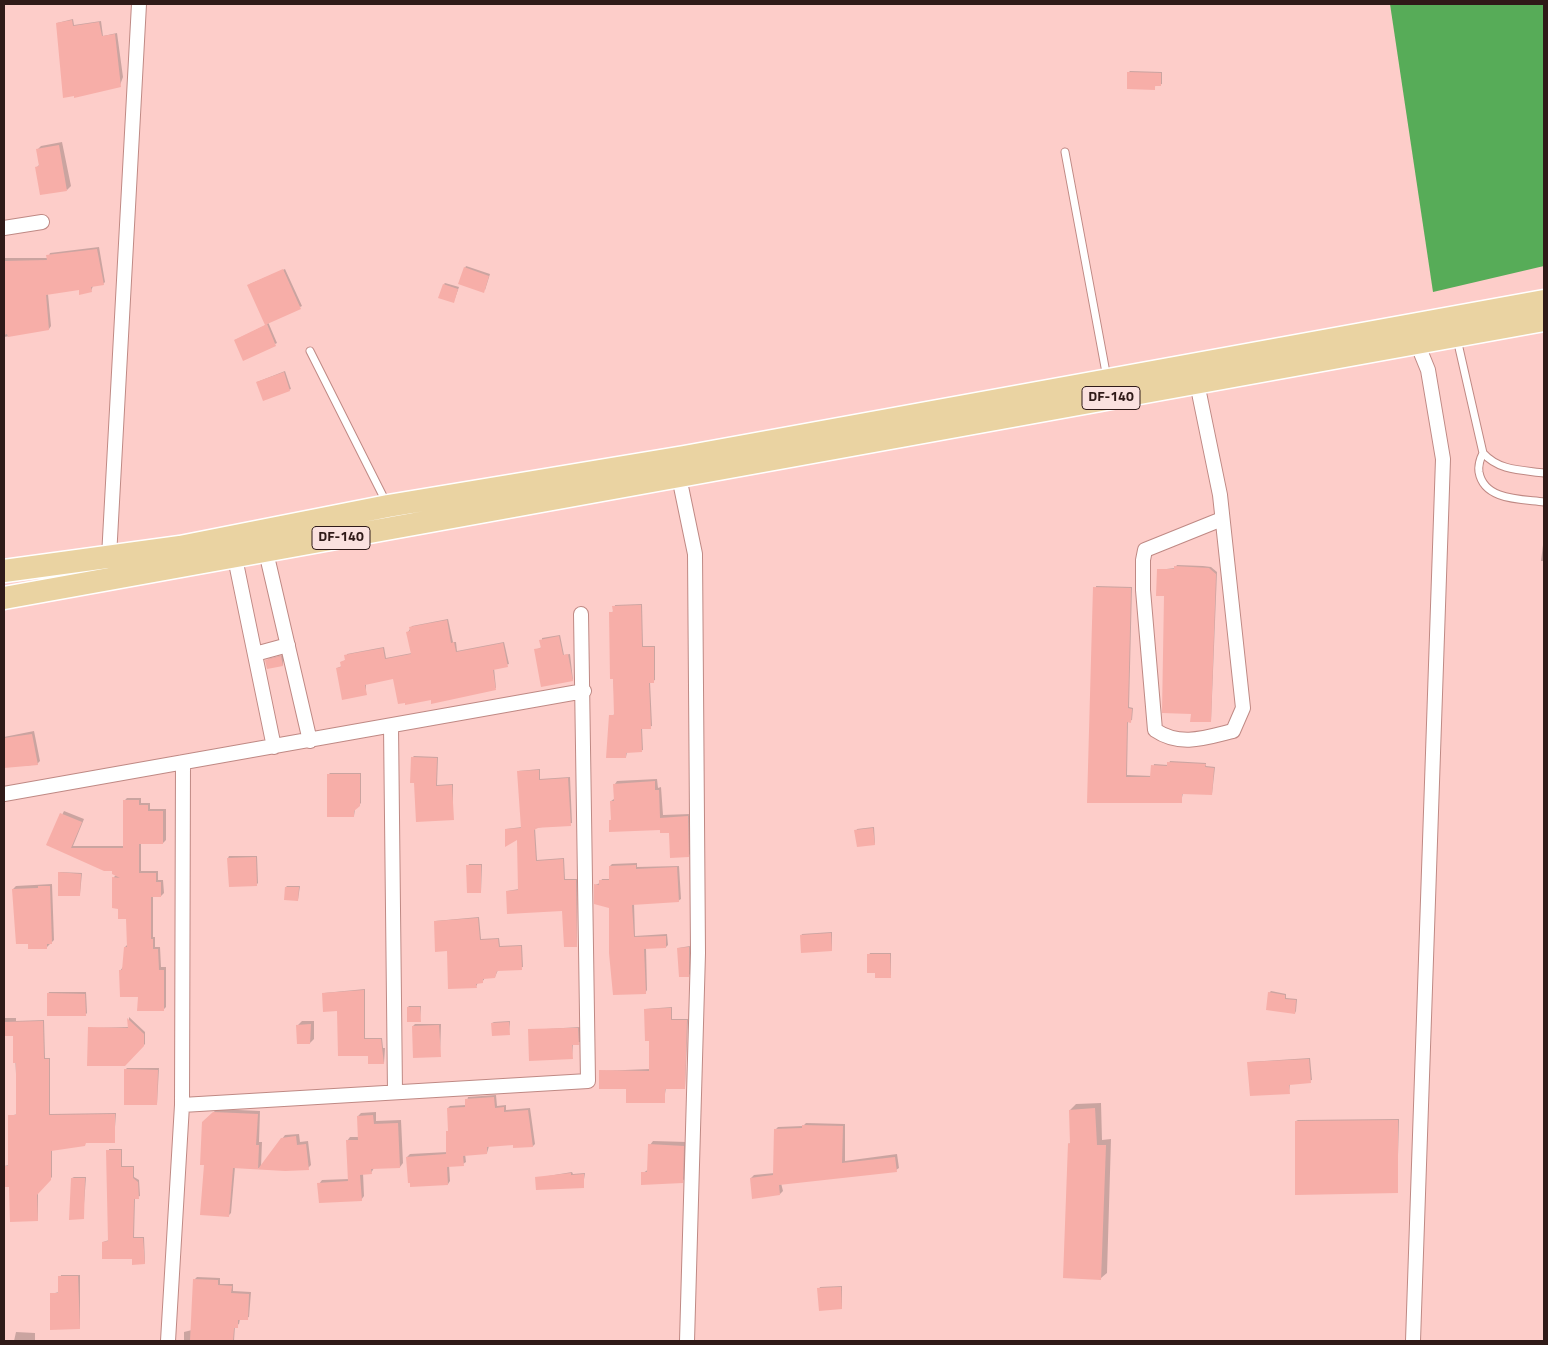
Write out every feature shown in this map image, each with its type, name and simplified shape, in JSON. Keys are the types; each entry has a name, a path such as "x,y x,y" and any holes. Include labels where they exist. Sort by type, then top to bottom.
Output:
{"main road":[{"name":"DF-140","path":"4,572 180,547 388,506 684,457 1544,300"},
{"name":"DF-140","path":"4,598 235,558 1544,320"}],"street":[{"path":"109,557 139,4"},
{"path":"4,228 42,222"},
{"path":"1413,1341 1443,459 1428,370 1417,343"},
{"path":"1197,383 1220,495 1242,708 1233,731 1196,741 1166,738 1154,730 1143,590 1145,550 1222,519"},
{"path":"678,477 694,554 695,574 698,953 687,1341"},
{"path":"266,552 310,741"},
{"path":"235,558 274,747"},
{"path":"182,1105 588,1081 584,691 581,614"},
{"path":"255,654 288,645"},
{"path":"4,794 584,691"},
{"path":"391,726 395,1092"},
{"path":"168,1341 182,1105 183,762"}],"lane":[{"path":"1066,152 1107,379"},
{"path":"1456,336 1483,453 1491,462 1503,468 1544,473"},
{"path":"310,352 388,506"},
{"path":"1483,453 1478,467 1481,480 1490,490 1503,496 1544,502"}],"green space":[{"path":"1390,4 1544,4 1544,266 1433,292"}],"building":[{"path":"72,20 73,26 99,22 102,36 115,34 121,87 74,98 74,96 63,98 56,23"},
{"path":"1127,72 1161,73 1161,86 1155,86 1155,90 1127,89"},
{"path":"59,145 67,191 40,195 35,167 39,166 36,149"},
{"path":"97,249 104,285 91,287 92,292 79,295 79,290 46,295 49,330 8,337 7,334 4,335 4,261 47,260 46,255"},
{"path":"464,267 489,276 484,293 458,284"},
{"path":"283,269 301,309 265,325 247,285"},
{"path":"443,284 458,289 454,303 438,298"},
{"path":"267,324 276,346 243,361 234,340"},
{"path":"284,372 290,391 263,401 256,382"},
{"path":"1174,566 1209,568 1216,574 1211,722 1190,722 1191,714 1162,713 1164,596 1156,596 1157,569 1174,569"},
{"path":"1093,587 1131,588 1128,708 1132,709 1131,723 1127,722 1126,777 1150,777 1151,765 1167,766 1167,762 1206,764 1205,767 1214,768 1212,795 1182,794 1182,803 1087,803"},
{"path":"641,605 642,647 654,647 654,683 649,683 651,729 641,729 642,752 626,753 626,758 606,758 609,715 614,715 613,679 610,679 609,612 613,612 612,606"},
{"path":"447,620 451,643 454,642 456,652 503,643 508,667 493,670 496,690 431,704 431,700 405,705 405,703 398,704 393,679 365,685 367,695 342,700 336,668 341,667 340,662 345,660 344,655 383,648 385,659 411,654 406,632 410,631 409,627"},
{"path":"559,636 563,655 568,654 573,681 541,687 534,649 541,648 539,640"},
{"path":"281,656 283,666 267,669 265,660"},
{"path":"32,734 38,765 4,768 4,738"},
{"path":"411,757 437,758 436,786 452,785 454,820 416,822 414,783 410,783"},
{"path":"539,770 539,780 568,778 571,826 534,828 538,828 534,830 536,861 563,859 564,880 576,880 577,947 564,947 562,911 507,914 506,891 518,890 517,840 505,847 505,829 521,828 517,771"},
{"path":"327,774 360,774 360,806 354,811 354,817 327,817"},
{"path":"655,781 655,790 659,790 660,818 688,816 689,857 670,858 669,833 660,833 660,830 609,832 609,820 611,820 610,801 614,801 613,784"},
{"path":"123,800 139,800 139,805 148,805 148,811 163,811 163,844 139,844 139,873 156,873 156,882 161,882 161,897 151,897 151,939 153,939 153,949 158,949 159,970 164,970 164,1011 137,1011 138,997 120,997 119,970 122,970 124,947 127,947 126,919 118,919 118,909 112,908 112,877 120,878 112,874 112,871 104,871 46,845 60,813 82,822 71,848 123,848"},
{"path":"873,828 875,845 857,847 854,830"},
{"path":"256,857 257,886 229,887 227,858"},
{"path":"466,865 481,865 481,893 467,893"},
{"path":"636,865 636,869 677,867 679,902 632,905 634,937 666,936 666,948 644,949 646,994 613,995 609,953 609,908 594,904 594,884 599,885 599,880 609,880 609,866"},
{"path":"58,872 81,874 80,896 58,896"},
{"path":"38,886 50,886 52,944 47,944 47,949 28,949 28,944 16,944 12,889 38,888"},
{"path":"285,887 299,887 298,901 284,900"},
{"path":"478,918 480,940 498,939 499,947 521,946 522,970 497,971 495,978 483,979 483,983 476,984 477,988 448,989 447,951 435,952 434,921"},
{"path":"831,933 832,951 801,953 800,935"},
{"path":"689,947 689,977 679,977 677,948"},
{"path":"867,954 890,954 891,978 875,978 875,973 867,973"},
{"path":"364,990 364,1039 381,1039 384,1064 368,1064 368,1056 338,1056 337,1011 323,1012 322,993"},
{"path":"1268,992 1285,995 1285,999 1296,1000 1295,1014 1266,1010"},
{"path":"47,993 85,994 86,1016 47,1016"},
{"path":"407,1007 420,1007 421,1022 407,1022"},
{"path":"671,1008 671,1020 687,1020 685,1089 665,1089 665,1103 626,1103 626,1089 599,1089 599,1070 649,1071 649,1041 645,1041 644,1009"},
{"path":"127,1018 144,1034 144,1046 125,1066 87,1066 88,1027 128,1028"},
{"path":"43,1021 44,1059 49,1059 49,1115 115,1114 115,1143 86,1143 85,1146 51,1151 51,1180 37,1195 38,1221 10,1222 9,1187 4,1187 4,1166 8,1166 8,1115 16,1115 16,1063 13,1063 13,1036 4,1036 4,1022"},
{"path":"509,1022 510,1035 492,1036 491,1023"},
{"path":"311,1024 310,1044 297,1044 296,1025"},
{"path":"439,1025 441,1057 413,1058 412,1026"},
{"path":"578,1028 579,1045 572,1045 573,1059 529,1061 528,1029"},
{"path":"1309,1059 1311,1083 1289,1085 1290,1094 1250,1096 1247,1062"},
{"path":"124,1069 158,1070 157,1105 124,1105"},
{"path":"494,1097 495,1108 504,1107 504,1112 528,1110 533,1147 513,1148 513,1145 487,1147 487,1154 463,1156 464,1166 447,1167 448,1185 410,1187 406,1157 446,1154 447,1108 465,1107 465,1099"},
{"path":"1095,1108 1097,1145 1106,1145 1101,1280 1063,1278 1068,1143 1070,1144 1069,1110"},
{"path":"213,1112 258,1114 256,1145 259,1145 258,1169 281,1138 296,1136 297,1145 306,1144 309,1170 285,1171 233,1168 229,1217 200,1215 204,1165 200,1165 202,1122"},
{"path":"373,1115 374,1124 398,1123 400,1168 371,1169 372,1174 360,1175 362,1201 319,1203 317,1183 348,1181 346,1140 358,1140 357,1116"},
{"path":"1398,1120 1398,1193 1295,1195 1295,1121"},
{"path":"802,1125 843,1126 842,1163 895,1157 897,1172 779,1185 780,1195 752,1199 750,1178 773,1175 774,1129 802,1128"},
{"path":"648,1144 684,1146 683,1183 641,1185 641,1172 647,1172"},
{"path":"106,1150 121,1150 121,1167 133,1167 133,1178 138,1182 139,1199 134,1199 133,1238 143,1238 145,1264 132,1265 132,1259 102,1259 102,1242 108,1241"},
{"path":"571,1173 571,1175 584,1174 584,1188 536,1190 535,1177"},
{"path":"71,1178 85,1178 84,1219 69,1220"},
{"path":"58,1276 78,1276 80,1329 50,1330 50,1293 58,1293"},
{"path":"193,1279 218,1280 218,1285 232,1286 231,1293 249,1294 248,1320 238,1320 238,1328 234,1328 233,1341 190,1341"},
{"path":"841,1287 842,1309 819,1311 817,1288"}]}
